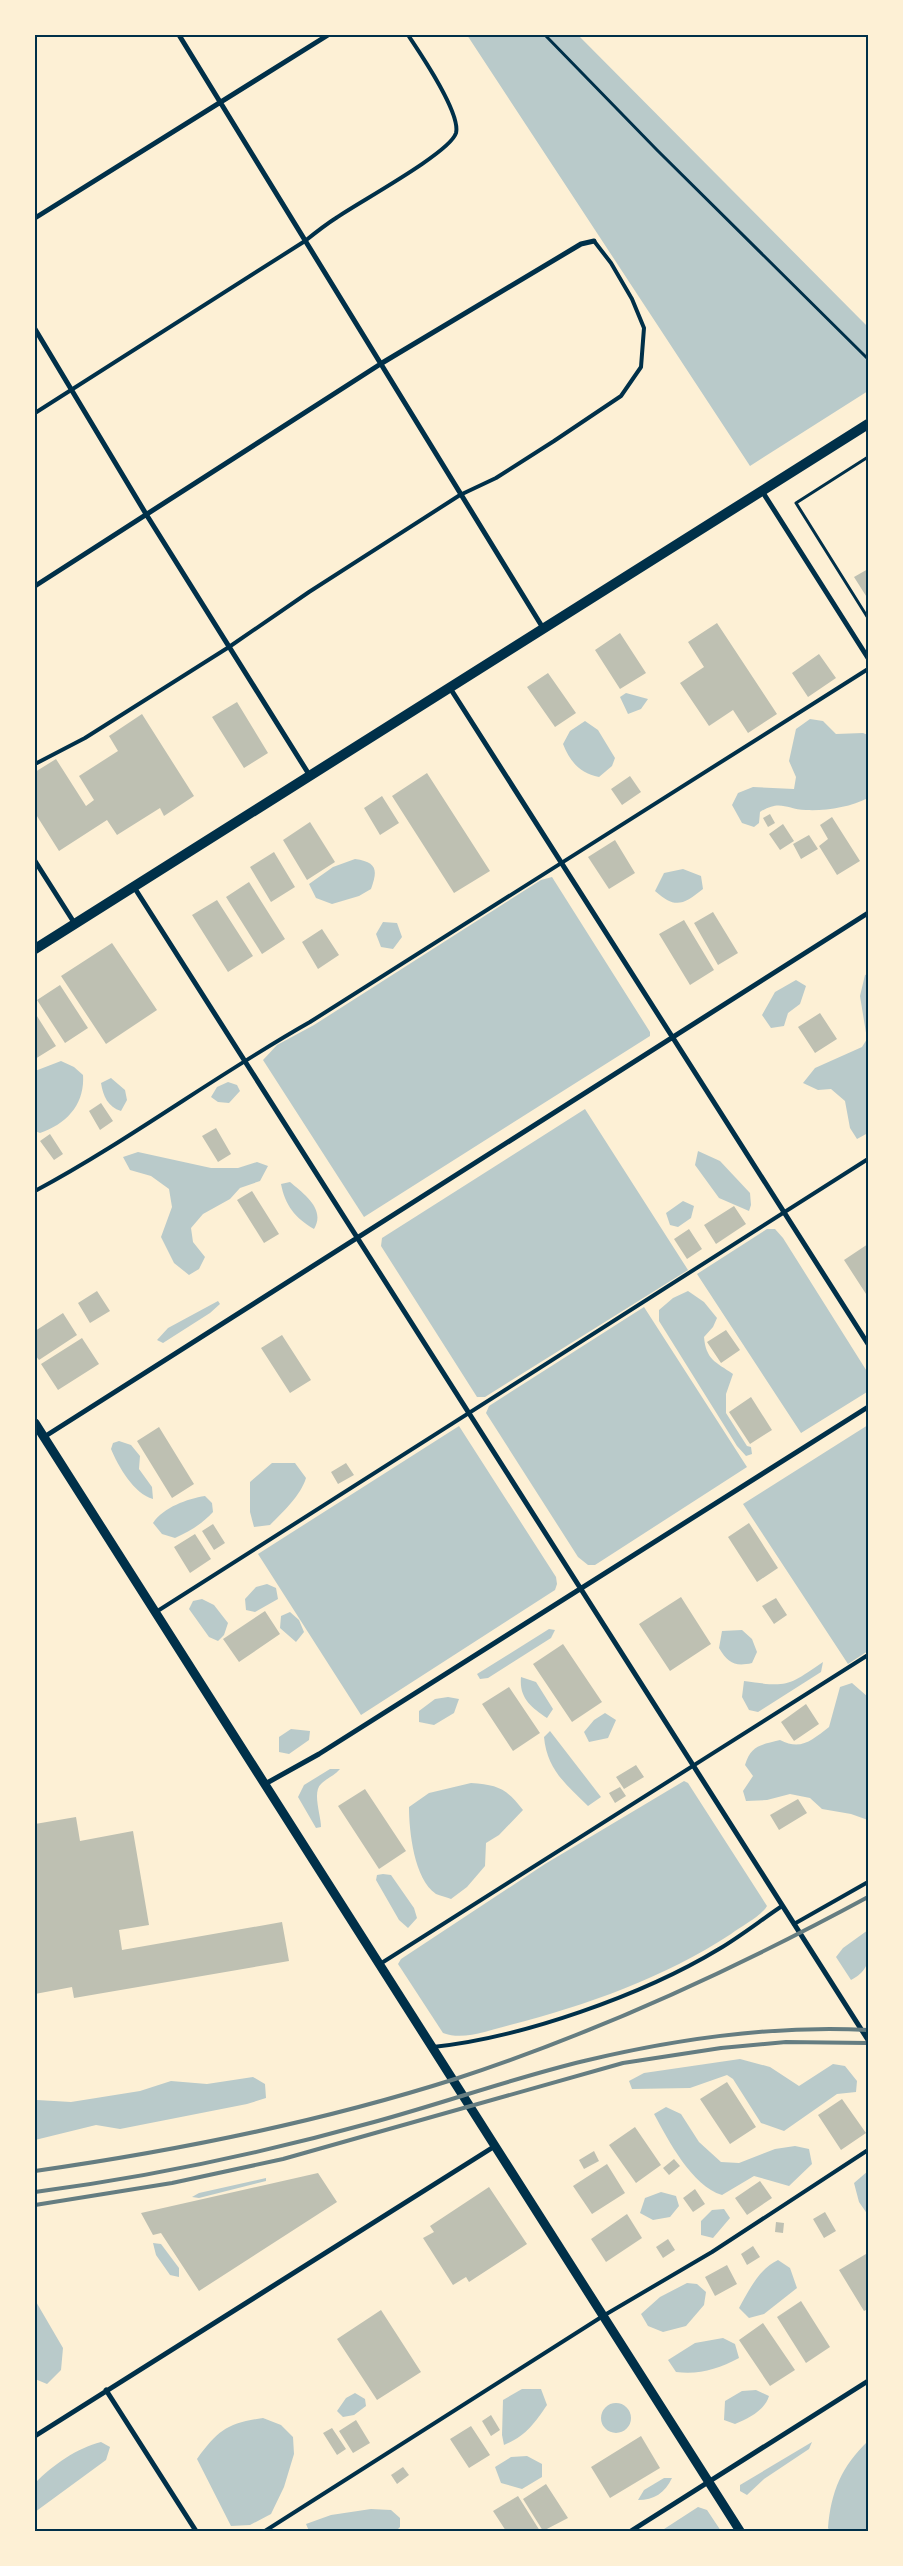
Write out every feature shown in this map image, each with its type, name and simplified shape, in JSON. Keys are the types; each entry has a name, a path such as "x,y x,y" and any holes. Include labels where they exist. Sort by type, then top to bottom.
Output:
{"main road":[{"path":"35,949 868,424"}],"street":[{"path":"179,35 218,102 382,364 460,496 544,629"},
{"path":"35,218 328,35"},
{"path":"35,586 382,364 582,244 594,241"},
{"path":"35,329 146,514 310,776"},
{"path":"762,491 868,658"},
{"path":"450,688 868,1344"},
{"path":"35,861 75,924"},
{"path":"134,887 246,1059 868,2040"},
{"path":"44,1437 868,913"},
{"path":"265,1784 320,1754 868,1407"},
{"path":"35,1423 740,2531"},
{"path":"35,2436 495,2146"},
{"path":"631,2531 868,2381"},
{"path":"106,2390 196,2531"}],"lane":[{"path":"35,413 305,241 335,218 402,177 450,143 456,132 454,117 440,85 408,35"},
{"path":"35,764 85,738 229,647 270,618 460,496 496,478 620,396 641,367 644,328 632,299 611,263 594,241"},
{"path":"35,1191 93,1159 246,1059 310,1022 560,862 868,669"},
{"path":"156,1612 381,1471 469,1412 786,1213 868,1159"},
{"path":"380,1964 868,1655"},
{"path":"794,1924 868,1882"},
{"path":"432,2047 466,2042 538,2024 613,2000 658,1980 718,1949 782,1906"},
{"path":"265,2531 603,2316 712,2252 868,2150"}],"path":[{"path":"545,35 657,150 868,359"},
{"path":"868,457 796,503 868,618"}],"shaded area":[{"path":"467,35 578,35 868,327 868,391 750,466"},
{"path":"626,693 648,699 641,709 628,714 620,697"},
{"path":"810,719 823,721 836,734 863,733 868,735 868,798 846,806 822,810 806,810 778,805 760,812 759,823 754,827 742,823 732,805 738,793 753,787 794,789 796,777 789,761 796,729"},
{"path":"585,721 598,730 615,758 612,766 599,777 586,773 576,766 563,744 570,731"},
{"path":"355,859 368,862 374,868 375,877 371,889 359,896 332,904 316,898 309,884 333,867"},
{"path":"683,869 701,876 703,889 690,899 679,903 668,901 655,891 664,873"},
{"path":"552,877 650,1032 650,1036 364,1217 263,1060 277,1045 314,1025 541,880"},
{"path":"383,922 397,923 402,937 393,949 381,947 376,934"},
{"path":"868,974 868,1133 857,1139 850,1128 845,1101 831,1089 818,1090 803,1083 815,1068 862,1047 867,1039 860,996 865,975"},
{"path":"796,980 806,986 800,1004 788,1013 784,1026 771,1028 762,1015 775,992"},
{"path":"61,1061 74,1067 83,1075 81,1095 72,1112 66,1118 50,1129 40,1133 35,1131 35,1071"},
{"path":"111,1078 125,1090 127,1100 121,1111 109,1104 103,1092 101,1083"},
{"path":"228,1082 237,1085 240,1091 229,1103 218,1102 211,1097 217,1087"},
{"path":"585,1109 688,1270 485,1397 477,1397 381,1246 382,1238"},
{"path":"698,1151 720,1161 750,1193 751,1205 749,1211 719,1198 695,1165"},
{"path":"138,1152 211,1168 238,1168 257,1162 268,1166 260,1181 240,1188 230,1199 203,1214 191,1228 193,1242 205,1257 199,1269 189,1275 174,1263 161,1237 172,1207 169,1189 151,1176 130,1170 123,1157"},
{"path":"290,1182 312,1203 317,1215 314,1229 301,1220 288,1205 281,1184"},
{"path":"683,1201 694,1206 691,1218 678,1227 670,1225 666,1213"},
{"path":"767,1229 775,1229 783,1238 868,1373 867,1392 801,1433 697,1274"},
{"path":"688,1291 704,1302 717,1318 713,1327 704,1337 705,1345 713,1360 733,1374 726,1394 726,1413 747,1446 751,1447 752,1454 746,1456 737,1446 659,1321 659,1310 673,1298"},
{"path":"218,1301 220,1304 210,1313 163,1343 157,1340 168,1328"},
{"path":"644,1307 747,1467 595,1565 588,1565 578,1557 486,1413 489,1406"},
{"path":"868,1425 868,1651 848,1664 743,1504"},
{"path":"459,1426 556,1577 557,1584 555,1590 361,1715 258,1554"},
{"path":"119,1441 131,1445 140,1456 139,1469 152,1487 153,1499 146,1496 133,1485 118,1463 111,1449 113,1443"},
{"path":"272,1463 295,1463 306,1478 296,1497 270,1525 254,1527 250,1512 250,1482"},
{"path":"205,1496 212,1503 213,1512 186,1533 175,1538 162,1534 153,1523 163,1512 170,1508 191,1499"},
{"path":"267,1584 276,1588 278,1599 255,1612 246,1610 245,1599 256,1587"},
{"path":"202,1599 214,1605 228,1623 224,1635 218,1641 209,1637 189,1609 193,1601"},
{"path":"290,1612 299,1620 304,1632 296,1642 280,1628 281,1616"},
{"path":"549,1629 555,1630 551,1638 488,1678 480,1679 477,1674"},
{"path":"742,1630 752,1639 757,1652 752,1663 736,1664 732,1663 719,1648 722,1631"},
{"path":"823,1662 821,1672 758,1712 749,1710 742,1697 744,1681 769,1684 786,1683 794,1681"},
{"path":"521,1677 536,1682 553,1709 547,1718 527,1701 522,1691"},
{"path":"852,1683 868,1697 868,1820 851,1814 822,1809 810,1798 790,1794 767,1800 746,1801 743,1791 753,1776 745,1765 750,1753 767,1743 780,1740 787,1743 800,1744 812,1740 829,1727 840,1687"},
{"path":"448,1697 459,1699 454,1713 434,1725 419,1722 419,1711 435,1699"},
{"path":"605,1713 616,1720 608,1738 589,1742 584,1732 594,1720"},
{"path":"291,1729 310,1731 309,1740 289,1754 279,1752 279,1737"},
{"path":"550,1731 601,1797 588,1806 553,1768 544,1737"},
{"path":"330,1769 340,1769 318,1788 317,1798 321,1827 316,1828 298,1797 304,1785"},
{"path":"684,1781 688,1783 767,1906 765,1909 749,1922 705,1950 624,1989 568,2009 485,2032 459,2036 443,2033 398,1964 401,1959 545,1864"},
{"path":"471,1783 501,1789 512,1797 523,1810 499,1835 486,1843 485,1866 467,1887 451,1899 436,1894 422,1877 414,1854 409,1807 429,1793"},
{"path":"377,1875 391,1875 414,1908 417,1918 408,1928 399,1920 376,1880"},
{"path":"868,1930 869,1953 866,1965 851,1980 836,1957 843,1948"},
{"path":"740,2059 770,2067 799,2086 833,2064 845,2066 857,2081 856,2092 837,2094 784,2131 761,2123 733,2079 727,2075 690,2088 632,2089 629,2081 644,2073"},
{"path":"253,2077 265,2084 266,2098 247,2104 120,2129 96,2125 35,2140 35,2101 37,2100 71,2102 140,2091 171,2081 207,2084"},
{"path":"666,2107 681,2114 699,2142 721,2162 739,2163 775,2149 795,2146 809,2149 812,2164 789,2186 754,2176 722,2195 711,2190 701,2182 674,2149 654,2114"},
{"path":"868,2171 868,2215 859,2202 854,2183"},
{"path":"266,2178 266,2181 199,2198 192,2197 199,2193"},
{"path":"661,2192 676,2196 679,2206 670,2217 653,2220 640,2213 645,2198"},
{"path":"724,2209 730,2218 713,2238 701,2235 701,2221 712,2210"},
{"path":"153,2243 161,2244 179,2268 179,2277 170,2275 156,2255"},
{"path":"778,2260 790,2268 797,2288 764,2314 749,2318 739,2308 760,2274"},
{"path":"687,2283 697,2284 706,2292 704,2305 686,2326 663,2332 648,2326 641,2314 660,2297"},
{"path":"35,2300 63,2348 61,2370 47,2384 35,2379"},
{"path":"723,2338 735,2344 739,2358 716,2368 693,2373 676,2372 668,2360 695,2343"},
{"path":"522,2389 541,2389 547,2405 529,2429 518,2438 504,2445 502,2435 503,2400"},
{"path":"756,2390 769,2396 760,2409 735,2424 724,2420 725,2401 742,2391"},
{"path":"355,2393 365,2399 366,2406 354,2415 343,2417 337,2411 346,2398"},
{"path":"616,2403 627,2407 631,2418 627,2429 616,2433 605,2429 601,2418 605,2407"},
{"path":"263,2418 281,2425 293,2437 294,2454 284,2487 271,2514 250,2525 231,2526 197,2459 211,2441 225,2430 241,2422"},
{"path":"868,2441 868,2531 830,2531 828,2528 832,2502 839,2480 851,2460"},
{"path":"101,2442 110,2447 106,2460 35,2512 35,2483 66,2458 83,2448"},
{"path":"812,2442 809,2449 764,2479 747,2495 740,2491 740,2485"},
{"path":"527,2456 542,2464 542,2477 522,2489 501,2483 495,2467 511,2457"},
{"path":"664,2478 672,2478 662,2492 649,2499 638,2500 644,2490"},
{"path":"698,2507 707,2510 721,2531 661,2531"},
{"path":"371,2509 391,2510 400,2518 400,2527 396,2531 309,2531 306,2524 331,2515"}],"building":[{"path":"868,569 868,599 854,577"},
{"path":"717,623 777,714 748,733 733,710 709,726 680,683 704,667 688,642"},
{"path":"620,633 646,673 620,689 595,650"},
{"path":"819,654 836,678 808,697 792,673"},
{"path":"548,673 576,713 555,727 527,687"},
{"path":"237,702 268,753 244,768 212,717"},
{"path":"142,714 194,796 164,816 160,808 117,835 107,820 59,851 35,813 35,772 56,759 86,806 94,800 79,776 118,751 109,736"},
{"path":"427,773 490,871 454,893 392,796"},
{"path":"630,776 641,792 622,805 611,789"},
{"path":"382,796 399,823 380,835 364,808"},
{"path":"770,814 775,823 768,827 763,818"},
{"path":"832,817 860,861 837,875 819,846 828,839 820,825"},
{"path":"310,822 335,862 307,880 283,840"},
{"path":"783,824 794,841 780,850 769,834"},
{"path":"809,835 818,849 801,859 793,844"},
{"path":"615,840 635,873 609,889 588,857"},
{"path":"274,852 295,887 271,902 250,867"},
{"path":"249,882 285,939 262,954 226,897"},
{"path":"217,900 253,956 228,972 192,915"},
{"path":"713,912 738,953 718,965 694,923"},
{"path":"684,920 714,970 690,985 659,934"},
{"path":"322,929 339,955 318,969 302,942"},
{"path":"112,943 157,1010 106,1044 61,976"},
{"path":"60,985 88,1028 65,1043 37,1000"},
{"path":"35,1013 56,1046 35,1059"},
{"path":"820,1013 837,1039 815,1053 798,1027"},
{"path":"101,1103 113,1121 100,1130 89,1111"},
{"path":"216,1128 231,1154 218,1162 202,1136"},
{"path":"50,1134 63,1154 54,1160 40,1141"},
{"path":"252,1191 279,1234 264,1243 237,1200"},
{"path":"734,1206 746,1224 716,1244 704,1225"},
{"path":"689,1229 702,1249 687,1259 674,1239"},
{"path":"868,1244 868,1297 844,1260"},
{"path":"97,1291 110,1311 90,1323 78,1303"},
{"path":"63,1313 77,1335 39,1360 35,1355 35,1331"},
{"path":"726,1330 740,1350 721,1363 707,1342"},
{"path":"282,1335 311,1380 290,1393 261,1348"},
{"path":"82,1338 99,1364 58,1390 41,1364"},
{"path":"751,1397 772,1430 750,1444 729,1412"},
{"path":"159,1427 194,1484 172,1498 137,1441"},
{"path":"346,1463 354,1475 338,1484 331,1472"},
{"path":"749,1523 778,1568 757,1582 728,1537"},
{"path":"213,1524 225,1543 214,1550 202,1531"},
{"path":"195,1534 211,1559 190,1573 174,1547"},
{"path":"681,1597 711,1644 670,1671 639,1624"},
{"path":"776,1598 787,1615 774,1624 762,1606"},
{"path":"265,1611 280,1634 239,1662 223,1639"},
{"path":"563,1644 602,1702 572,1722 533,1664"},
{"path":"509,1687 540,1733 513,1751 482,1704"},
{"path":"806,1704 819,1724 794,1741 781,1722"},
{"path":"636,1765 644,1777 624,1789 616,1777"},
{"path":"620,1787 626,1796 615,1803 609,1793"},
{"path":"365,1789 406,1851 379,1869 338,1806"},
{"path":"798,1799 807,1813 779,1830 770,1815"},
{"path":"76,1817 80,1841 133,1831 149,1925 119,1930 122,1950 282,1922 289,1961 74,1998 72,1987 35,1994 35,1824"},
{"path":"727,2082 756,2127 730,2144 700,2099"},
{"path":"842,2099 866,2133 841,2150 818,2115"},
{"path":"635,2127 661,2165 636,2183 609,2145"},
{"path":"594,2151 599,2161 584,2169 579,2160"},
{"path":"674,2159 680,2166 669,2175 663,2168"},
{"path":"607,2164 625,2193 592,2214 573,2186"},
{"path":"318,2173 337,2202 199,2291 161,2233 153,2235 141,2213"},
{"path":"760,2181 772,2198 747,2215 735,2198"},
{"path":"489,2187 527,2244 469,2282 466,2277 453,2285 423,2238 434,2232 430,2226"},
{"path":"695,2189 705,2204 693,2212 683,2198"},
{"path":"825,2212 836,2231 824,2238 813,2219"},
{"path":"627,2214 642,2238 606,2262 591,2239"},
{"path":"776,2222 784,2223 783,2233 775,2232"},
{"path":"668,2239 675,2250 663,2258 656,2247"},
{"path":"753,2246 760,2257 747,2265 741,2254"},
{"path":"866,2254 868,2258 868,2309 864,2311 839,2270"},
{"path":"727,2265 737,2284 715,2296 705,2277"},
{"path":"801,2301 830,2347 806,2363 777,2317"},
{"path":"381,2310 421,2372 377,2400 337,2339"},
{"path":"763,2323 795,2370 770,2386 739,2340"},
{"path":"491,2415 500,2430 491,2436 482,2421"},
{"path":"356,2420 370,2443 353,2453 339,2431"},
{"path":"471,2426 490,2455 469,2468 450,2439"},
{"path":"332,2428 346,2449 337,2455 323,2433"},
{"path":"641,2436 660,2468 610,2498 591,2467"},
{"path":"403,2467 409,2475 397,2484 391,2475"},
{"path":"546,2484 568,2518 543,2531 523,2499"},
{"path":"518,2496 540,2531 506,2531 493,2511"}],"railway":[{"path":"35,2171 247,2134 352,2109 455,2079 509,2061 614,2020 717,1974 868,1897"},
{"path":"35,2192 121,2179 248,2154 400,2115 557,2068 654,2046 725,2035 761,2032 832,2029 868,2030"},
{"path":"35,2205 172,2183 283,2159 623,2063 721,2048 786,2042 868,2043"}]}
